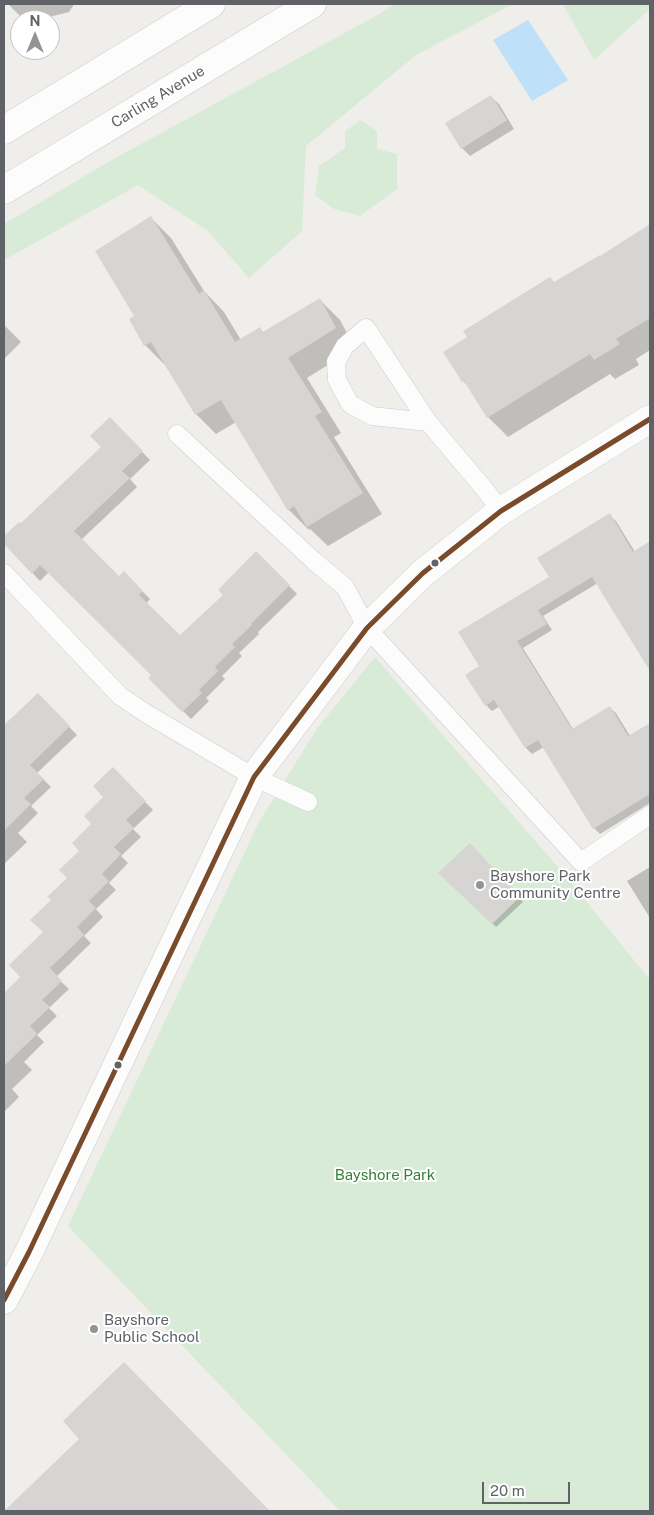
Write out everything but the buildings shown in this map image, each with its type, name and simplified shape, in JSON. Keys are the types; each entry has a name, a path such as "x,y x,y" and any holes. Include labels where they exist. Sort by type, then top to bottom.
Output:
{"street":[{"path":"4,130 211,4"},
{"name":"Carling Avenue","path":"4,190 312,4"},
{"path":"4,1300 29,1252 254,777 367,628 423,573 501,511 650,419"}],"lane":[{"path":"428,422 372,416 350,404 337,380 336,362 345,346 366,328 428,422 501,511"},
{"path":"177,434 314,561 345,587 367,628 581,862 650,815"},
{"path":"4,573 120,696 254,777 308,802"}],"green space":[{"path":"395,4 513,4 416,55 306,146 302,231 249,278 208,231 138,185 4,260 4,224 108,162"},
{"path":"563,4 650,4 650,9 594,60"},
{"path":"361,120 377,131 377,149 397,154 397,189 360,216 334,209 315,195 319,166 345,148 345,131"},
{"name":"Bayshore Park","path":"375,657 565,875 650,980 650,1511 340,1511 68,1226 259,822 318,727"}],"water":[{"path":"528,20 568,80 532,101 493,40"}],"transit line":[{"path":"4,1300 29,1252 254,777 367,628 423,573 501,511 650,419"}],"place":[{"name":"Bayshore Park Community Centre","path":"480,885"},
{"name":"Bayshore Public School","path":"94,1329"}]}
